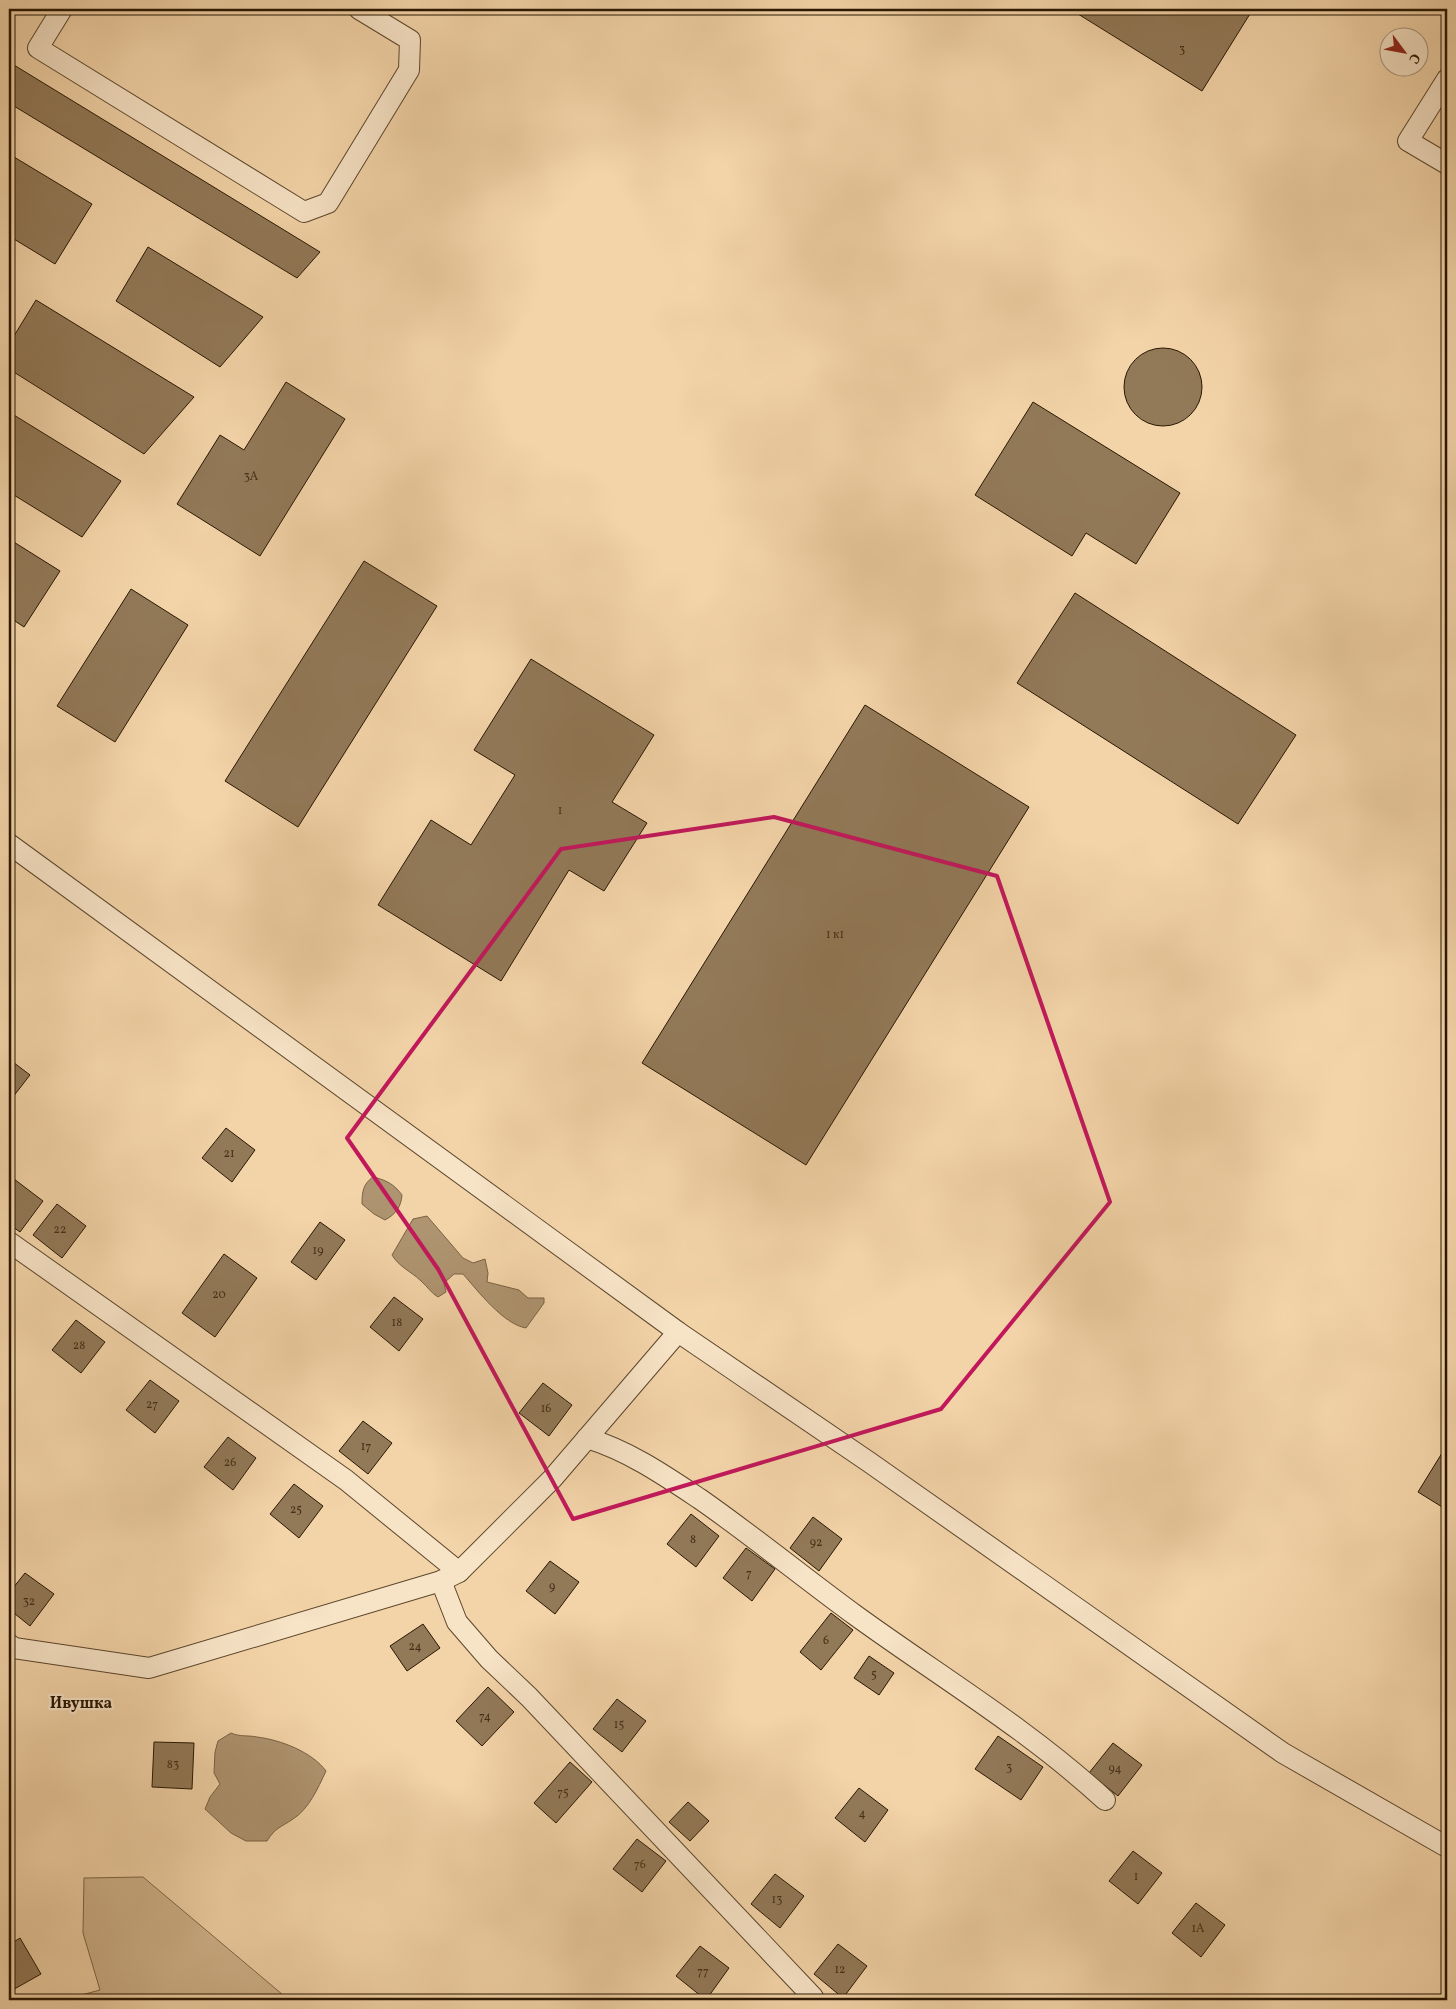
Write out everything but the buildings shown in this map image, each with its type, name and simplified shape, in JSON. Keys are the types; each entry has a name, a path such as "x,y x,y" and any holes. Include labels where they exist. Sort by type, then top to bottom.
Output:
{"lane":[{"path":"62,9 38,48 304,212 328,203 409,70 410,40 359,9"},
{"path":"1447,79 1408,141 1447,164"},
{"path":"9,844 678,1332 869,1462 1283,1754 1447,1847"},
{"path":"9,1242 346,1480 459,1572"},
{"path":"10,1648 149,1668 440,1581 459,1572 552,1479 678,1332"},
{"path":"587,1438 611,1445 656,1470 721,1514 856,1616 992,1710 1079,1776 1105,1800"},
{"path":"440,1581 457,1622 489,1659 529,1697 813,1997"}],"highlighted area":[{"path":"774,817 997,876 1110,1202 941,1409 573,1519 438,1269 347,1138 561,849"}],"shaded area":[{"path":"373,1177 389,1183 402,1195 397,1210 385,1220 362,1204 364,1189 367,1182"},
{"path":"427,1216 463,1258 473,1263 485,1259 488,1273 487,1282 519,1290 528,1298 544,1298 544,1303 526,1328 517,1325 500,1314 483,1298 463,1274 454,1274 444,1283 446,1292 438,1297 395,1259 392,1255 413,1219"},
{"path":"231,1733 286,1744 313,1758 326,1771 304,1810 276,1830 267,1841 246,1841 231,1833 205,1809 210,1797 220,1784 214,1773 215,1752 218,1741"},
{"path":"143,1877 289,2000 63,2000 100,1990 83,1933 84,1878"}],"district":[{"name":"Ивушка","path":"81,1704"}]}
